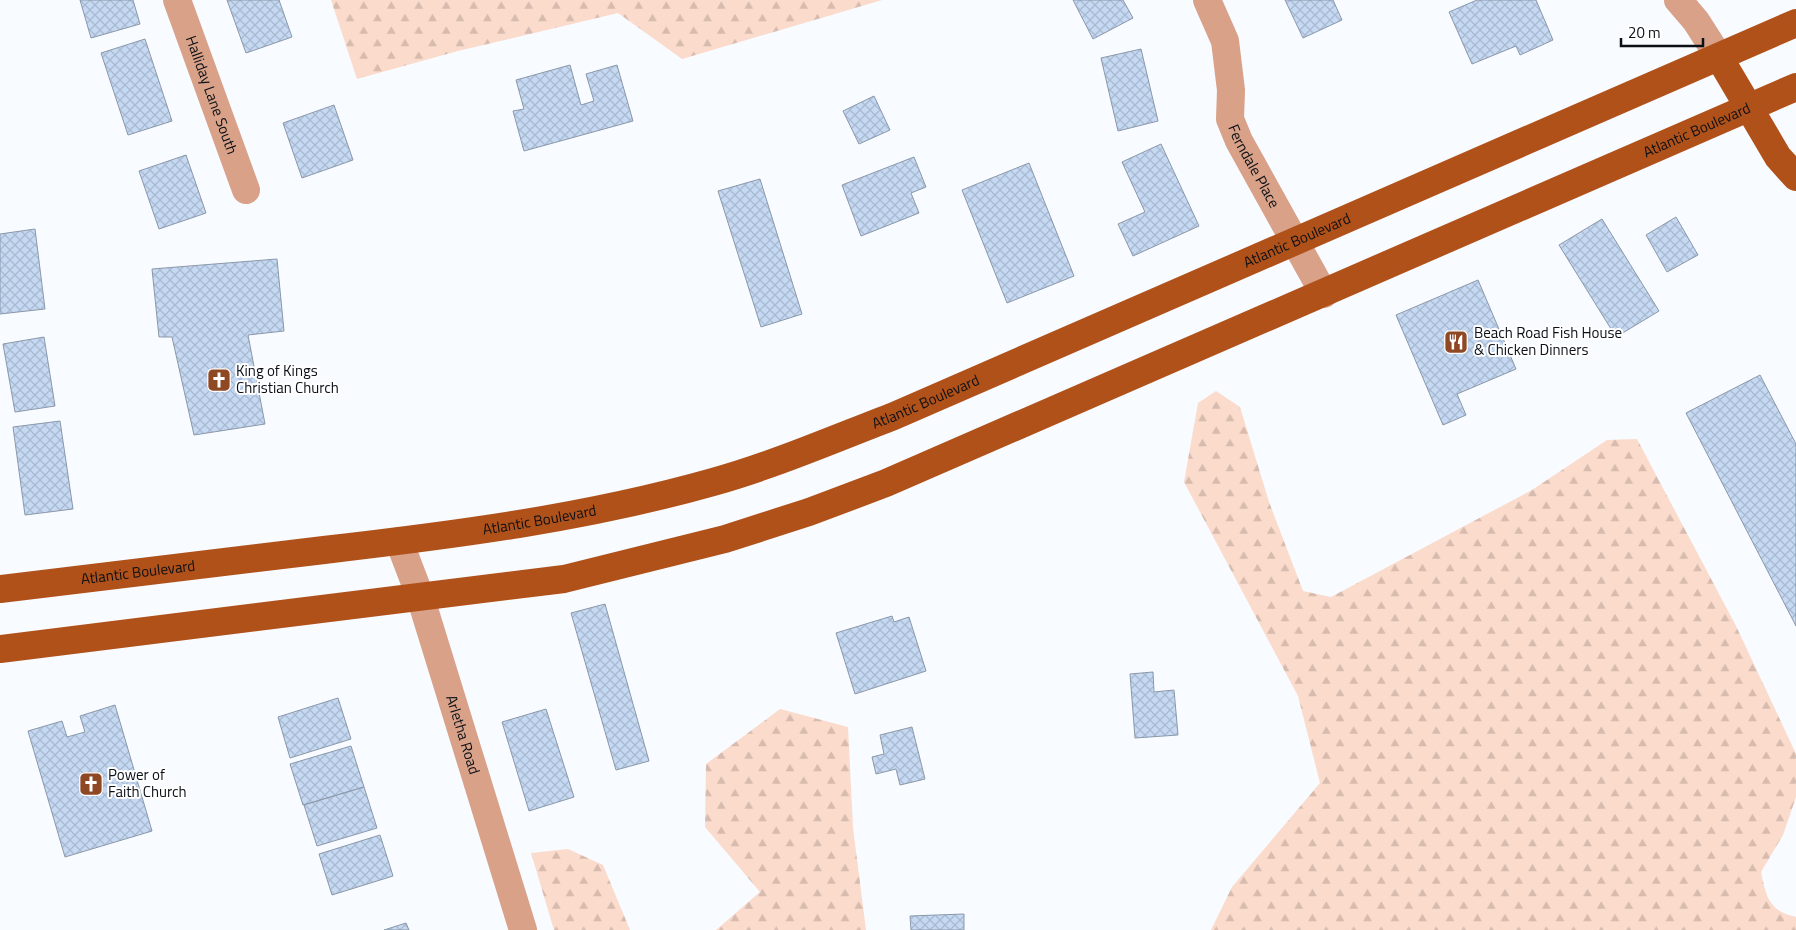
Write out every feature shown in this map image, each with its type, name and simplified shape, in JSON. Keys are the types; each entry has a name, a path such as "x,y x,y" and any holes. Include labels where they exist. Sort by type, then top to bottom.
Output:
{"main road":[{"name":"Atlantic Boulevard","path":"0,589 399,541 610,507 713,482 788,457 894,416 1796,23"},
{"path":"1719,57 1778,157 1796,177"},
{"name":"Atlantic Boulevard","path":"0,649 564,579 716,542 809,512 886,483 1796,87"}],"street":[{"name":"Halliday Lane South","path":"177,0 246,190"},
{"name":"Ferndale Place","path":"1207,0 1225,41 1231,90 1230,119 1239,141 1324,294"},
{"path":"1678,0 1696,21 1719,57"},
{"name":"Arletha Road","path":"399,541 420,596 523,930"}],"green space":[{"path":"331,0 882,0 682,59 618,13 458,51 357,79"},
{"path":"1216,391 1240,407 1269,502 1303,591 1331,597 1532,490 1607,440 1637,439 1736,626 1796,754 1796,797 1783,835 1761,872 1770,902 1780,911 1796,917 1796,930 1211,930 1232,887 1320,783 1298,696 1184,482 1198,403"},
{"path":"780,709 848,727 853,828 866,930 716,930 760,892 705,827 706,764"},
{"path":"568,849 603,865 630,930 554,930 531,853"}],"building":[{"path":"80,0 133,0 140,24 91,38"},
{"path":"227,0 279,0 292,37 246,53"},
{"path":"1073,0 1123,0 1133,18 1093,39"},
{"path":"1285,0 1333,0 1342,20 1303,38"},
{"path":"1477,0 1536,0 1553,40 1520,55 1516,46 1472,64 1449,12"},
{"path":"145,39 172,121 128,135 101,53"},
{"path":"1141,49 1158,121 1118,131 1101,58"},
{"path":"570,65 581,105 594,101 586,74 617,65 633,121 524,151 513,111 524,109 516,80"},
{"path":"874,96 890,130 859,144 843,111"},
{"path":"334,105 353,160 302,178 283,123"},
{"path":"1161,144 1199,226 1133,256 1118,224 1145,212 1122,162"},
{"path":"186,155 206,213 159,229 139,171"},
{"path":"914,157 926,187 911,193 919,213 861,236 842,185"},
{"path":"1029,163 1074,276 1007,303 962,190"},
{"path":"760,179 802,314 761,327 718,191"},
{"path":"1676,217 1698,255 1667,272 1646,235"},
{"path":"1602,219 1659,311 1616,337 1559,245"},
{"path":"35,229 45,309 0,314 0,234"},
{"name":"King of Kings Christian Church","path":"277,259 284,331 248,335 265,424 194,435 172,337 159,337 152,269"},
{"name":"Beach Road Fish House & Chicken Dinners","path":"1478,280 1516,369 1457,394 1466,415 1443,425 1396,315"},
{"path":"44,337 55,406 15,412 3,344"},
{"path":"1760,375 1796,444 1796,626 1686,413"},
{"path":"60,421 73,509 25,515 13,427"},
{"path":"605,604 649,761 616,770 571,613"},
{"path":"892,616 894,622 909,617 926,671 855,694 836,633"},
{"path":"1153,672 1154,692 1174,690 1178,735 1135,738 1130,674"},
{"path":"338,698 351,739 290,758 278,717"},
{"name":"Power of Faith Church","path":"115,705 152,831 65,857 28,731 62,721 67,737 85,732 80,716"},
{"path":"546,709 574,797 529,811 502,722"},
{"path":"912,727 925,779 900,785 896,769 876,774 872,757 884,754 880,735"},
{"path":"351,746 364,787 303,805 290,764"},
{"path":"364,787 377,828 317,846 304,805"},
{"path":"380,835 393,876 332,895 319,854"},
{"path":"964,914 964,930 911,930 910,916"},
{"path":"406,923 409,930 384,930"}],"place":[{"name":"Beach Road Fish House & Chicken Dinners","path":"1456,342"},
{"name":"King of Kings Christian Church","path":"219,380"},
{"name":"Power of Faith Church","path":"91,784"}]}
